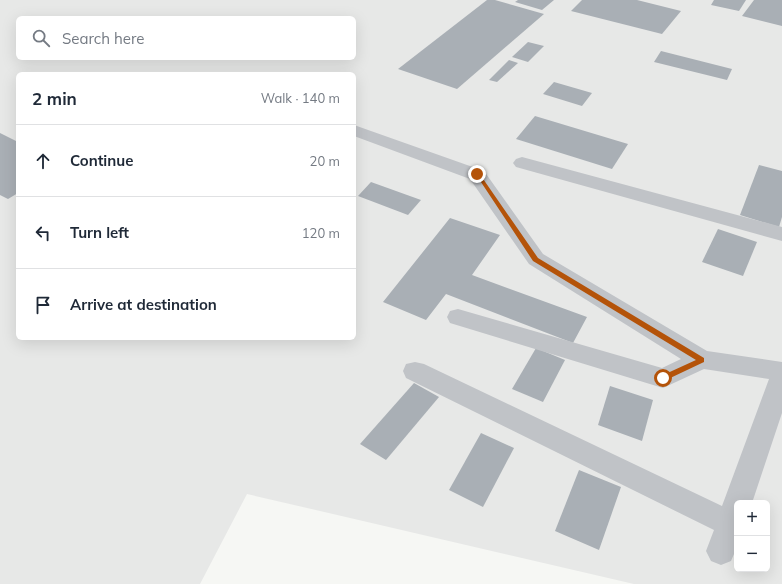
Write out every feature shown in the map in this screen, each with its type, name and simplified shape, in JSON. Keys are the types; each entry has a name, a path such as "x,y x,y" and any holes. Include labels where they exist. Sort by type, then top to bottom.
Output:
{"street":[{"path":"356,131 477,174 536,259 702,360 782,371"},
{"path":"522,163 782,234"},
{"path":"458,317 663,378 702,360"},
{"path":"415,371 734,510"},
{"path":"739,500 782,376"},
{"path":"720,551 734,513"}],"shaded area":[{"path":"0,0 782,0 782,584 634,584 247,494 200,584 0,584"}],"building":[{"path":"487,0 495,0 544,14 457,89 398,69"},
{"path":"518,0 554,0 542,10 515,2"},
{"path":"582,0 637,0 681,11 662,34 571,11"},
{"path":"714,0 746,0 739,11 711,5"},
{"path":"754,0 782,0 782,26 742,16"},
{"path":"528,42 544,46 528,62 512,57"},
{"path":"661,51 732,69 727,80 654,62"},
{"path":"509,60 518,63 497,82 489,80"},
{"path":"554,82 592,93 582,106 543,94"},
{"path":"535,116 628,144 612,169 516,139"},
{"path":"0,133 16,141 16,194 8,199 0,195"},
{"path":"759,165 782,171 782,217 779,227 740,215"},
{"path":"371,182 421,200 408,215 358,196"},
{"path":"450,218 500,235 472,275 587,317 573,343 446,294 426,320 383,302"},
{"path":"718,229 757,242 743,276 702,262"},
{"path":"536,348 565,360 543,402 512,389"},
{"path":"414,383 439,397 386,460 360,444"},
{"path":"610,386 653,400 642,441 598,425"},
{"path":"481,433 514,448 483,507 449,490"},
{"path":"579,470 621,487 599,550 555,531"}],"route":[{"path":"477,174 536,259 702,360 663,378"}]}
